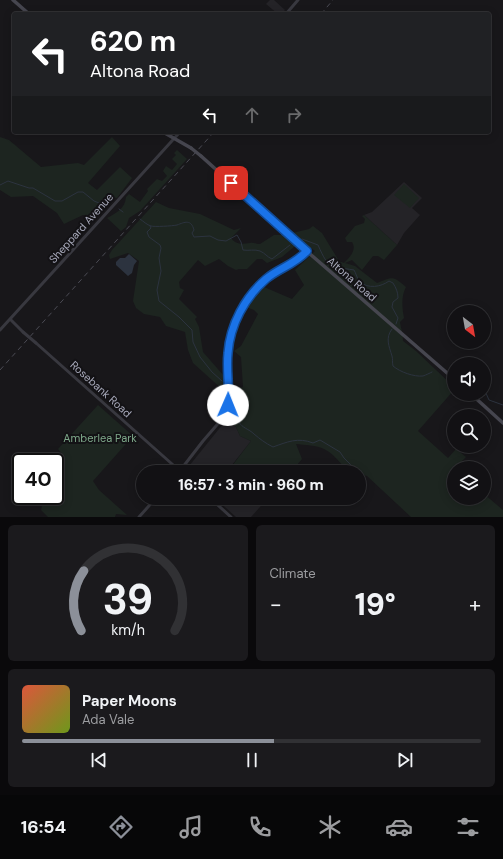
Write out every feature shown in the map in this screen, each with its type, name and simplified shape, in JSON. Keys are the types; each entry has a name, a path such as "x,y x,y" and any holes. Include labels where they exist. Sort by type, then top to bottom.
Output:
{"main road":[{"path":"13,0 27,12"},
{"name":"Altona Road","path":"167,134 191,148 201,156 447,373"},
{"path":"479,401 503,423"}],"street":[{"path":"288,12 298,0"},
{"name":"Sheppard Avenue","path":"0,330 178,134"},
{"path":"185,465 226,412 229,397 228,348 240,310 251,295 268,277 295,262 307,251"},
{"name":"Rosebank Road","path":"10,319 172,465"},
{"path":"139,517 150,505"},
{"path":"218,505 231,517"}],"shaded area":[{"path":"270,0 274,0 285,10 283,12 276,12 266,4"},
{"path":"404,182 422,198 412,208 420,215 404,233 397,245 364,215 372,212"},
{"path":"227,419 236,427 240,436 251,441 232,465 190,465"},
{"path":"223,505 262,505 251,517 236,517"}],"green space":[{"path":"0,137 9,140 41,167 78,163 84,165 112,137 120,146 88,183 97,190 120,167 132,178 117,198 112,197 107,199 97,218 83,215 64,224 57,213 33,196 11,197 0,190"},
{"path":"177,150 187,159 140,211 129,218 126,227 121,231 107,218 122,208 126,197 129,194 140,202 148,191 147,189 157,179 162,181 167,176 163,171 166,166 172,170 177,164 172,159 176,155 174,153"},
{"path":"404,184 419,198 410,208 394,195"},
{"path":"156,202 169,208 200,214 234,230 241,228 231,238 239,244 260,244 274,235 284,235 309,229 313,226 322,233 339,261 344,263 354,248 352,242 347,242 345,238 355,226 364,223 365,219 362,216 364,215 397,245 384,260 378,256 373,256 362,270 352,260 345,263 355,266 377,283 392,278 398,280 406,287 402,302 404,318 400,322 403,341 416,351 447,380 447,398 418,431 448,458 452,453 461,453 466,457 462,461 447,461 447,505 491,505 491,500 503,510 503,517 411,517 366,476 366,465 342,465 329,452 314,446 296,444 302,459 297,465 233,465 251,441 240,436 236,427 227,419 233,405 231,389 243,387 241,357 234,351 241,346 258,314 254,310 246,307 264,287 292,299 304,285 295,270 315,251 301,241 282,257 267,263 262,259 257,259 247,269 236,270 219,259 205,266 198,260 179,282 180,288 184,290 179,299 197,317 195,319 199,327 203,352 224,376 223,390 193,363 188,350 185,332 166,326 160,317 144,314 136,308 133,301 139,261 128,253 110,259 109,255"},
{"name":"Amberlea Park","path":"98,405 133,436 93,481 99,490 127,515 116,514 115,517 48,517 41,510 42,505 64,505 64,453 61,453 58,449"}],"water":[{"path":"129,254 137,261 134,265 132,273 128,276 116,265 116,262 120,258 125,258"}],"waterway":[{"path":"0,185 8,181 33,188 55,201 62,201 78,192 83,192 94,201 99,203 106,202"},
{"path":"119,209 123,212"},
{"path":"140,219 148,225 153,226 172,226 187,222 193,227 194,230 192,233 194,237 210,236 218,240 226,241 237,235 243,250 260,251 272,259 290,245"},
{"path":"150,226 151,228 147,232 149,237 160,245 161,248 159,258 161,271 157,290 159,301 192,330 193,342 200,357 212,372 222,381"},
{"path":"302,239 318,245 325,259 331,265 354,270 359,281 367,286 382,285 389,281 393,283 397,290 398,296 398,298 393,302 392,307 398,318 396,324"},
{"path":"392,329 388,339 393,366 403,372 416,376 423,376 432,372"},
{"path":"233,394 241,399 242,414 239,422 240,424 268,444 273,447 297,440 313,443 320,440 340,452 351,465"},
{"path":"491,401 503,405"}],"railway":[{"path":"323,12 333,0"},
{"path":"0,370 212,134"}],"route":[{"path":"228,405 227,354 230,338 240,310 264,280 295,262 307,251 231,183"}]}
